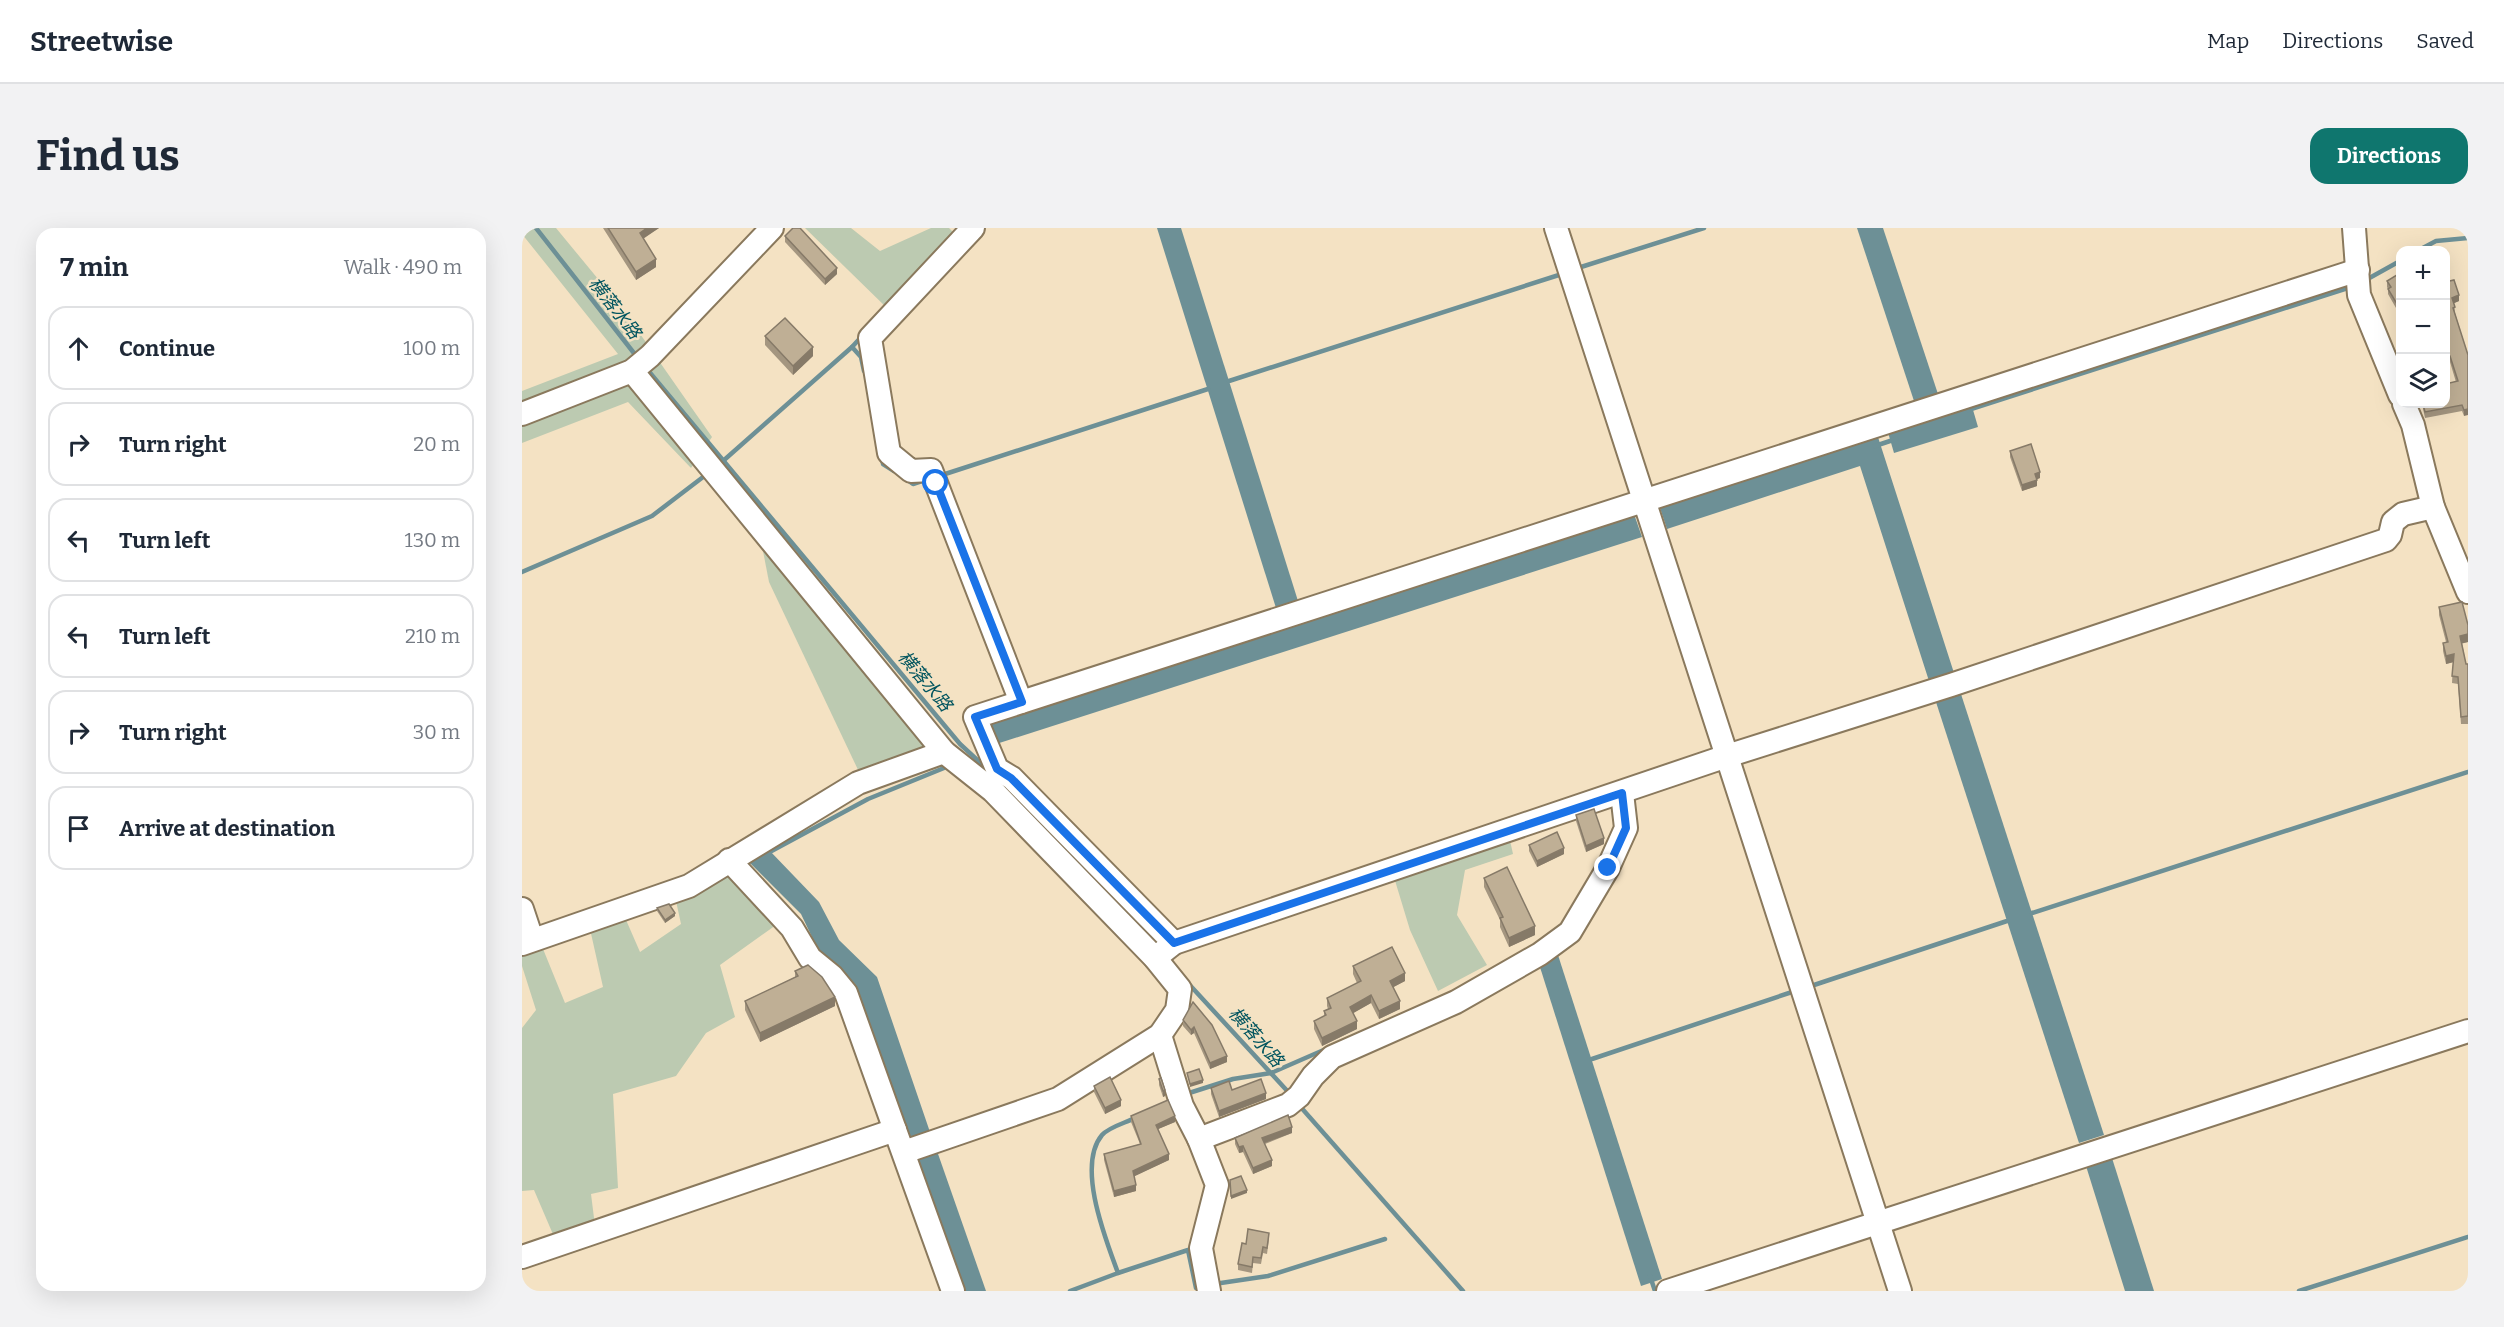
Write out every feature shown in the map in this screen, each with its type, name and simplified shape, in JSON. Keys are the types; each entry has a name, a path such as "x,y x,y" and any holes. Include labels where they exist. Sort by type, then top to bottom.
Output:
{"street":[{"path":"973,228 870,338 889,453 911,471 934,476 1022,702"},
{"path":"1556,228 1900,1291"},
{"path":"2354,228 2359,295 2396,385"},
{"path":"522,414 632,371 650,356 766,231"},
{"path":"916,1148 1058,1099 1160,1035 1177,1010 1180,988 1002,784 975,717 1649,514 1927,409 2358,270"},
{"path":"632,371 944,752 1002,784 1174,943"},
{"path":"2406,408 2413,425 2433,507 2468,592"},
{"path":"1155,957 1174,943 1727,756 1945,687 2386,540 2390,535 2392,522 2403,514 2433,507"},
{"path":"522,909 527,941 689,886 858,783 944,752"},
{"path":"1199,1139 1293,1101 1332,1057 1456,1002 1546,949 1570,932 1608,868 1626,828 1622,793"},
{"path":"729,860 792,928 810,958 832,976 846,993 895,1130 916,1148 953,1291"},
{"path":"1668,1291 2468,1031"},
{"path":"1160,1035 1179,1098 1199,1139 1217,1185 1201,1248 1209,1291"},
{"path":"522,1257 895,1130"}],"green space":[{"path":"522,228 556,228 622,308 712,437 691,468 628,402 522,443 522,391 618,354 522,234"},
{"path":"805,228 851,228 880,251 931,228 949,228 957,236 889,310"},
{"path":"763,551 783,568 935,749 860,774 769,582"},
{"path":"1509,836 1513,854 1465,870 1457,915 1487,965 1438,991 1410,930 1393,874"},
{"path":"727,874 776,925 720,965 735,1017 706,1033 676,1076 613,1094 618,1188 591,1194 595,1226 555,1239 534,1190 522,1191 522,1028 536,1010 522,966 522,951 541,944 565,1003 603,987 590,929 623,913 640,952 681,924 676,901"}],"water":[{"path":"1157,228 1181,228 1298,601 1276,608"},
{"path":"1857,228 1883,228 1939,397 1915,404"},
{"path":"1971,403 1978,427 1894,453 1887,429"},
{"path":"1877,434 1954,673 1929,681 1860,466 1667,529 1659,505"},
{"path":"1634,514 1642,537 993,745 985,722"},
{"path":"1960,691 2104,1135 2079,1143 1935,699"},
{"path":"769,850 819,902 839,940 877,977 931,1135 909,1142 855,984 820,954 801,914 747,860"},
{"path":"1558,955 1662,1279 1641,1286 1539,964"},
{"path":"937,1151 986,1291 962,1291 915,1159"},
{"path":"2112,1158 2154,1291 2125,1291 2086,1166"}],"building":[{"path":"608,228 647,228 640,233 656,259 636,272"},
{"path":"793,228 800,228 837,268 825,279 785,236"},
{"path":"2396,275 2396,302 2388,289 2391,287 2387,281"},
{"path":"2454,280 2459,295 2452,298 2455,307 2453,308 2468,355 2468,409 2464,410 2462,405 2450,407 2450,383 2458,381 2450,356 2450,281"},
{"path":"785,318 813,347 793,366 765,336"},
{"path":"2424,408 2446,408 2425,412"},
{"path":"2031,444 2040,472 2035,474 2037,480 2022,485 2010,451"},
{"path":"2462,602 2468,625 2468,634 2460,636 2466,664 2468,664 2468,716 2461,717 2458,677 2452,676 2454,654 2446,656 2443,643 2448,642 2439,607"},
{"path":"1594,809 1604,838 1586,846 1576,815"},
{"path":"1557,832 1564,848 1537,861 1529,845"},
{"path":"1507,867 1535,926 1509,938 1500,918 1503,917 1484,878"},
{"path":"669,904 675,913 665,920 657,908"},
{"path":"1392,947 1405,973 1390,981 1400,1001 1379,1011 1371,995 1350,1007 1357,1021 1322,1038 1314,1021 1326,1015 1324,1011 1331,1008 1327,998 1361,981 1353,966"},
{"path":"808,965 822,977 835,997 760,1033 745,1001 798,976 795,971"},
{"path":"1193,1002 1212,1025 1227,1056 1210,1063 1194,1027 1191,1030 1183,1020"},
{"path":"1199,1069 1203,1080 1190,1084 1187,1073"},
{"path":"1110,1077 1121,1100 1105,1108 1094,1086"},
{"path":"1161,1078 1165,1090 1163,1091 1159,1079"},
{"path":"1261,1079 1266,1093 1219,1111 1211,1088 1229,1081 1232,1090"},
{"path":"1168,1100 1175,1116 1156,1125 1169,1154 1133,1171 1136,1185 1114,1191 1104,1154 1141,1144 1131,1116"},
{"path":"1288,1115 1292,1127 1262,1138 1272,1160 1253,1168 1243,1146 1239,1147 1235,1138"},
{"path":"1241,1176 1247,1190 1231,1196 1230,1180"},
{"path":"1248,1229 1269,1233 1267,1248 1263,1247 1261,1258 1253,1257 1252,1267 1238,1264 1242,1243 1246,1244"}],"waterway":[{"name":"横落水路","path":"536,228 637,357"},
{"path":"1581,267 1704,228"},
{"path":"2427,246 2436,241 2468,238"},
{"path":"2364,281 2396,263"},
{"path":"1229,381 1562,274"},
{"path":"1968,410 2351,287"},
{"path":"852,347 863,335"},
{"path":"723,461 852,347 861,357 864,371"},
{"name":"横落水路","path":"646,368 960,744 986,768"},
{"path":"939,476 1208,389"},
{"path":"1875,446 1896,439"},
{"path":"882,458 883,464 894,471"},
{"path":"522,572 652,516 707,474"},
{"path":"906,479 913,484 925,480"},
{"path":"766,854 868,799 944,768"},
{"path":"2032,913 2468,772"},
{"name":"横落水路","path":"1127,911 1145,932"},
{"path":"1811,986 2007,921"},
{"name":"横落水路","path":"1187,982 1291,1095"},
{"path":"1592,1059 1795,991"},
{"path":"1186,1094 1233,1079 1271,1073 1326,1049"},
{"name":"横落水路","path":"1298,1104 1463,1291"},
{"path":"1070,1291 1118,1273 1096,1203 1092,1184 1092,1165 1095,1148 1102,1135 1113,1127 1135,1118"},
{"path":"2299,1291 2468,1237"},
{"path":"1214,1284 1268,1276 1385,1239"},
{"path":"1118,1273 1188,1250 1196,1288 1203,1286"},
{"path":"1650,1276 1655,1291"}],"route":[{"path":"936,483 1022,702 975,717 997,769 1011,778 1174,943 1622,793 1626,828 1608,868"}]}
